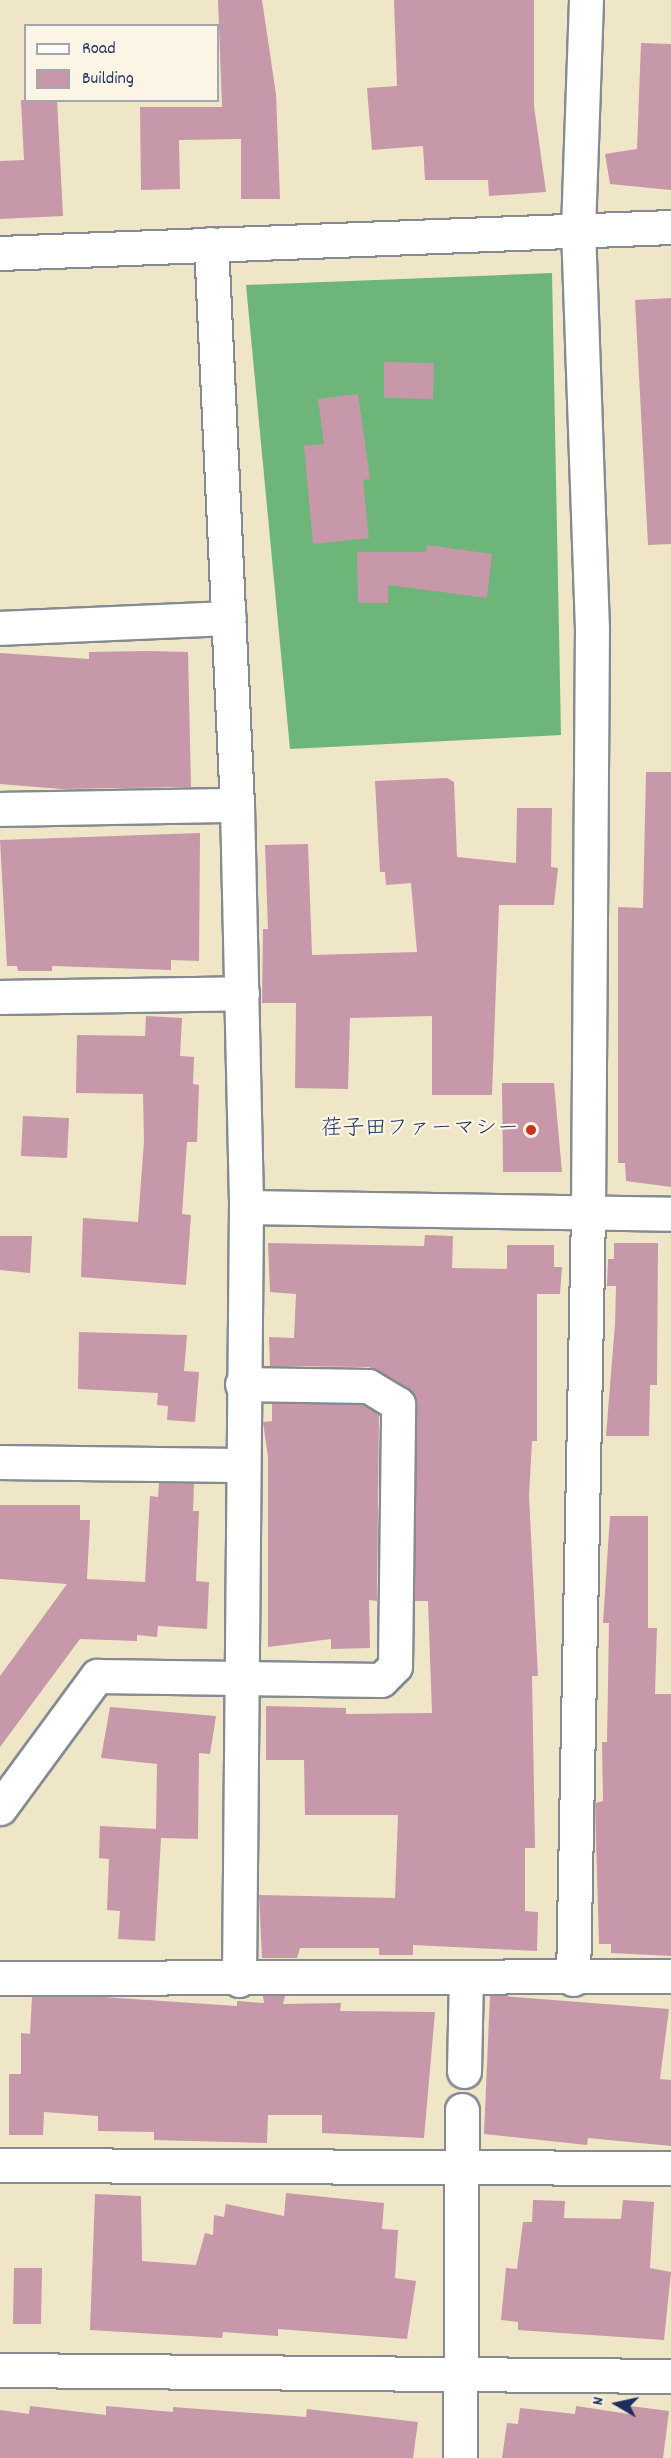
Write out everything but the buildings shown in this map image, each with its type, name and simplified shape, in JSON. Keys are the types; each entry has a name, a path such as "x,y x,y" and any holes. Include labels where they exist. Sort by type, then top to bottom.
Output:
{"street":[{"path":"573,1979 588,1213 592,629 578,229 586,0"},
{"path":"0,253 671,227"},
{"path":"211,244 237,805 246,1207 240,1465 239,1980"},
{"path":"0,628 229,618"},
{"path":"0,809 237,805"},
{"path":"0,997 242,993"},
{"path":"246,1207 671,1214"},
{"path":"0,1808 97,1676 381,1680 395,1666 398,1404 368,1386 242,1384"},
{"path":"0,1462 240,1465"},
{"path":"0,1978 239,1980 573,1979 671,1976"},
{"path":"464,2071 466,1979"},
{"path":"460,2458 462,2110"},
{"path":"0,2165 671,2168"},
{"path":"0,2370 671,2376"}],"green space":[{"path":"552,273 561,735 290,749 246,285"}],"place":[{"name":"荏子田ファーマシー","path":"531,1130"}]}
